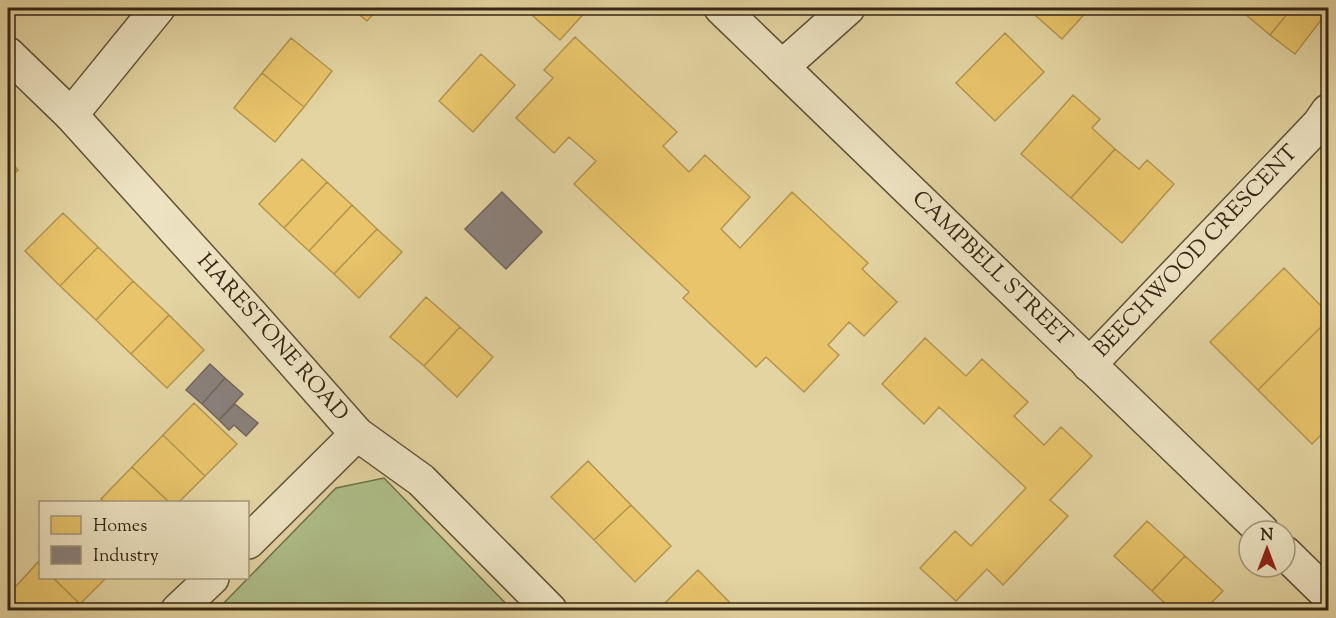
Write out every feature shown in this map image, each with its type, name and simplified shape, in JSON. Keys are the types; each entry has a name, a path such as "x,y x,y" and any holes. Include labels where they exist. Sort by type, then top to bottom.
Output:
{"street":[{"path":"71,115 158,8"},
{"name":"CAMPBELL STREET","path":"721,8 1249,519"},
{"path":"782,67 848,8"},
{"name":"HARESTONE ROAD","path":"8,54 71,115 357,434 422,480 550,610"},
{"name":"BEECHWOOD CRESCENT","path":"1089,365 1329,111"},
{"path":"249,541 357,434"},
{"path":"1297,564 1329,595"},
{"path":"178,610 211,579"}],"green space":[{"path":"384,478 512,610 217,610 336,488"}],"building: Homes":[{"path":"351,8 379,8 367,21"},
{"path":"524,8 589,8 560,40"},
{"path":"1027,8 1090,8 1062,39"},
{"path":"1250,8 1292,8 1270,35 1245,14"},
{"path":"1292,8 1324,8 1328,11 1295,54 1270,35"},
{"path":"1005,33 1044,72 995,121 956,83"},
{"path":"575,37 677,132 663,146 689,172 705,155 750,197 721,229 740,248 792,192 868,263 862,269 897,302 864,336 849,322 828,345 839,355 804,392 766,357 756,367 683,298 689,292 574,184 596,161 569,137 554,153 516,118 553,78 544,70"},
{"path":"291,38 332,71 304,107 262,73"},
{"path":"481,54 515,85 473,132 439,101"},
{"path":"262,73 304,107 275,142 234,108"},
{"path":"1073,95 1100,119 1092,128 1115,149 1071,198 1021,154"},
{"path":"1115,149 1139,169 1147,160 1174,184 1122,243 1071,198"},
{"path":"8,159 18,170 8,180"},
{"path":"302,159 327,182 284,228 259,204"},
{"path":"327,182 352,205 309,251 284,228"},
{"path":"352,205 377,229 334,274 309,251"},
{"path":"63,213 98,247 60,286 25,251"},
{"path":"377,229 402,252 359,298 334,274"},
{"path":"98,247 133,281 96,320 60,286"},
{"path":"1284,268 1328,313 1328,320 1258,390 1210,342"},
{"path":"133,281 169,315 131,354 96,320"},
{"path":"426,297 460,327 424,366 390,337"},
{"path":"169,315 204,350 167,388 131,354"},
{"path":"1328,320 1328,428 1312,444 1258,390"},
{"path":"460,327 493,357 457,397 424,366"},
{"path":"925,338 966,376 982,359 1028,402 1014,416 1044,445 1061,427 1092,456 1050,500 1068,516 1003,585 987,569 956,601 920,568 955,531 971,546 1026,488 939,407 924,424 882,384"},
{"path":"194,403 237,444 205,476 163,435"},
{"path":"163,435 205,476 180,501 168,501 132,467"},
{"path":"588,461 631,505 594,540 551,497"},
{"path":"132,467 168,501 104,501 101,499"},
{"path":"631,505 671,546 635,582 594,540"},
{"path":"1147,521 1185,556 1152,591 1114,556"},
{"path":"1185,556 1223,591 1204,610 1172,610 1152,591"},
{"path":"38,562 39,579 54,579 80,604 73,610 23,610 8,595"},
{"path":"698,570 737,610 665,610 661,607"},
{"path":"54,579 105,579 80,604"}],"building: Industry":[{"path":"502,192 542,232 506,269 465,229"},
{"path":"210,364 225,378 202,404 186,390"},
{"path":"225,378 243,394 219,420 202,404"},
{"path":"235,404 258,423 246,436 234,425 229,430 219,420"}]}
